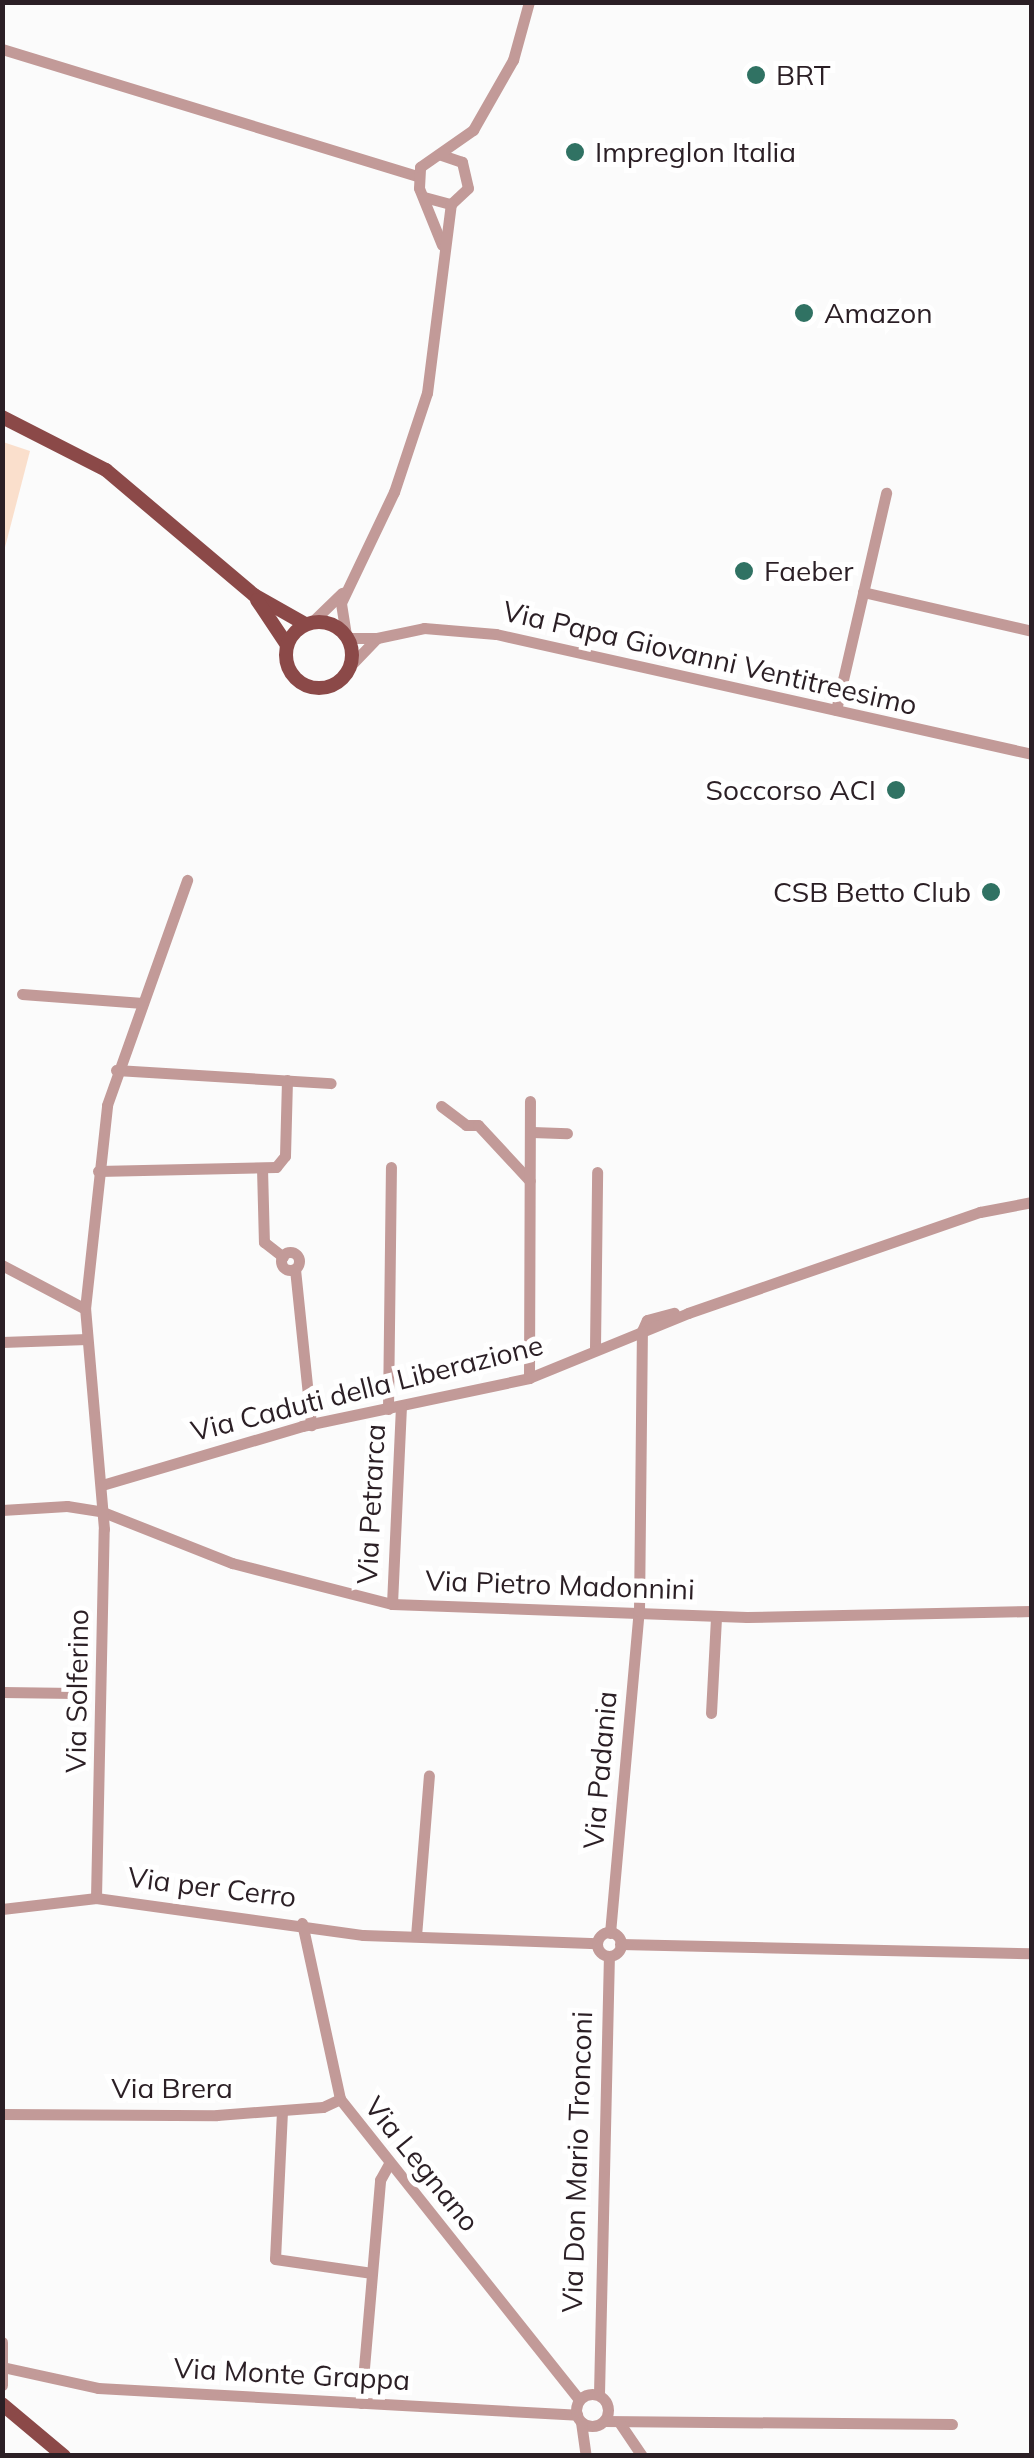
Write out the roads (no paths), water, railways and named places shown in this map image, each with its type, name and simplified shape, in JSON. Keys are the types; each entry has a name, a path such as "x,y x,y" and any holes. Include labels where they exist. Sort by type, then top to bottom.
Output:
{"main road":[{"path":"2,416 106,470 254,595 309,623 328,622 347,637 351,665 334,684 308,686 289,669 287,644 254,595"},
{"path":"287,644 309,623"},
{"path":"2,2404 64,2456"}],"street":[{"path":"347,637 340,611 348,585 394,492 426,400 441,306 442,244 452,204 468,188 462,162 467,137 514,60 529,2"},
{"path":"2,49 418,176"},
{"path":"442,244 418,176 426,160 467,137"},
{"path":"439,154 462,162"},
{"path":"424,197 452,204"},
{"path":"836,710 886,493"},
{"path":"309,623 348,585"},
{"path":"863,592 1032,631"},
{"name":"Via Papa Giovanni Ventitreesimo","path":"347,637 377,638 424,628 496,634 1032,754"},
{"path":"351,665 377,638"},
{"name":"Via Solferino","path":"96,1898 103,1512 84,1309 98,1171 116,1070 188,880"},
{"path":"22,994 143,1003"},
{"path":"116,1070 331,1082"},
{"path":"98,1171 262,1168 284,1160 287,1080"},
{"path":"530,1101 530,1378"},
{"path":"441,1106 466,1125 478,1125 530,1182"},
{"path":"532,1132 567,1133"},
{"name":"Via Petrarca","path":"391,1167 392,1604"},
{"path":"262,1168 264,1242 283,1257 285,1268 295,1269 311,1424"},
{"path":"595,1348 598,1172"},
{"name":"Via Caduti della Liberazione","path":"102,1485 311,1424 530,1378 642,1331 657,1315 688,1313 980,1212 1032,1202"},
{"path":"2,1265 84,1309"},
{"name":"Via Padania","path":"610,1932 639,1611 642,1331"},
{"path":"2,1342 88,1339"},
{"name":"Via Pietro Madonnini","path":"2,1510 67,1506 103,1512 232,1564 392,1604 716,1616 1032,1611"},
{"path":"711,1714 716,1616"},
{"path":"2,1692 75,1694"},
{"path":"416,1936 429,1776"},
{"name":"Via per Cerro","path":"2,1909 96,1898 416,1936 597,1943"},
{"name":"Via Legnano","path":"302,1924 340,2099 389,2164 588,2396"},
{"path":"620,1944 610,1932 597,1943 609,1956 620,1944 1032,1953"},
{"name":"Via Don Mario Tronconi","path":"588,2396 596,2369 609,1956"},
{"name":"Via Brera","path":"2,2114 282,2111 340,2099"},
{"path":"282,2111 275,2258 372,2273"},
{"path":"360,2403 380,2180 389,2164"},
{"path":"2,2342 7,2368 2,2384"},
{"name":"Via Monte Grappa","path":"7,2368 98,2388 579,2418 600,2424 952,2424"},
{"path":"588,2396 609,2406 586,2451 579,2418 588,2396"},
{"path":"618,2422 642,2456"}],"place":[{"name":"BRT","path":"756,75"},
{"name":"Impreglon Italia","path":"575,152"},
{"name":"Amazon","path":"804,313"},
{"name":"Faeber","path":"744,571"},
{"name":"Soccorso ACI","path":"896,790"},
{"name":"CSB Betto Club","path":"991,892"}]}
